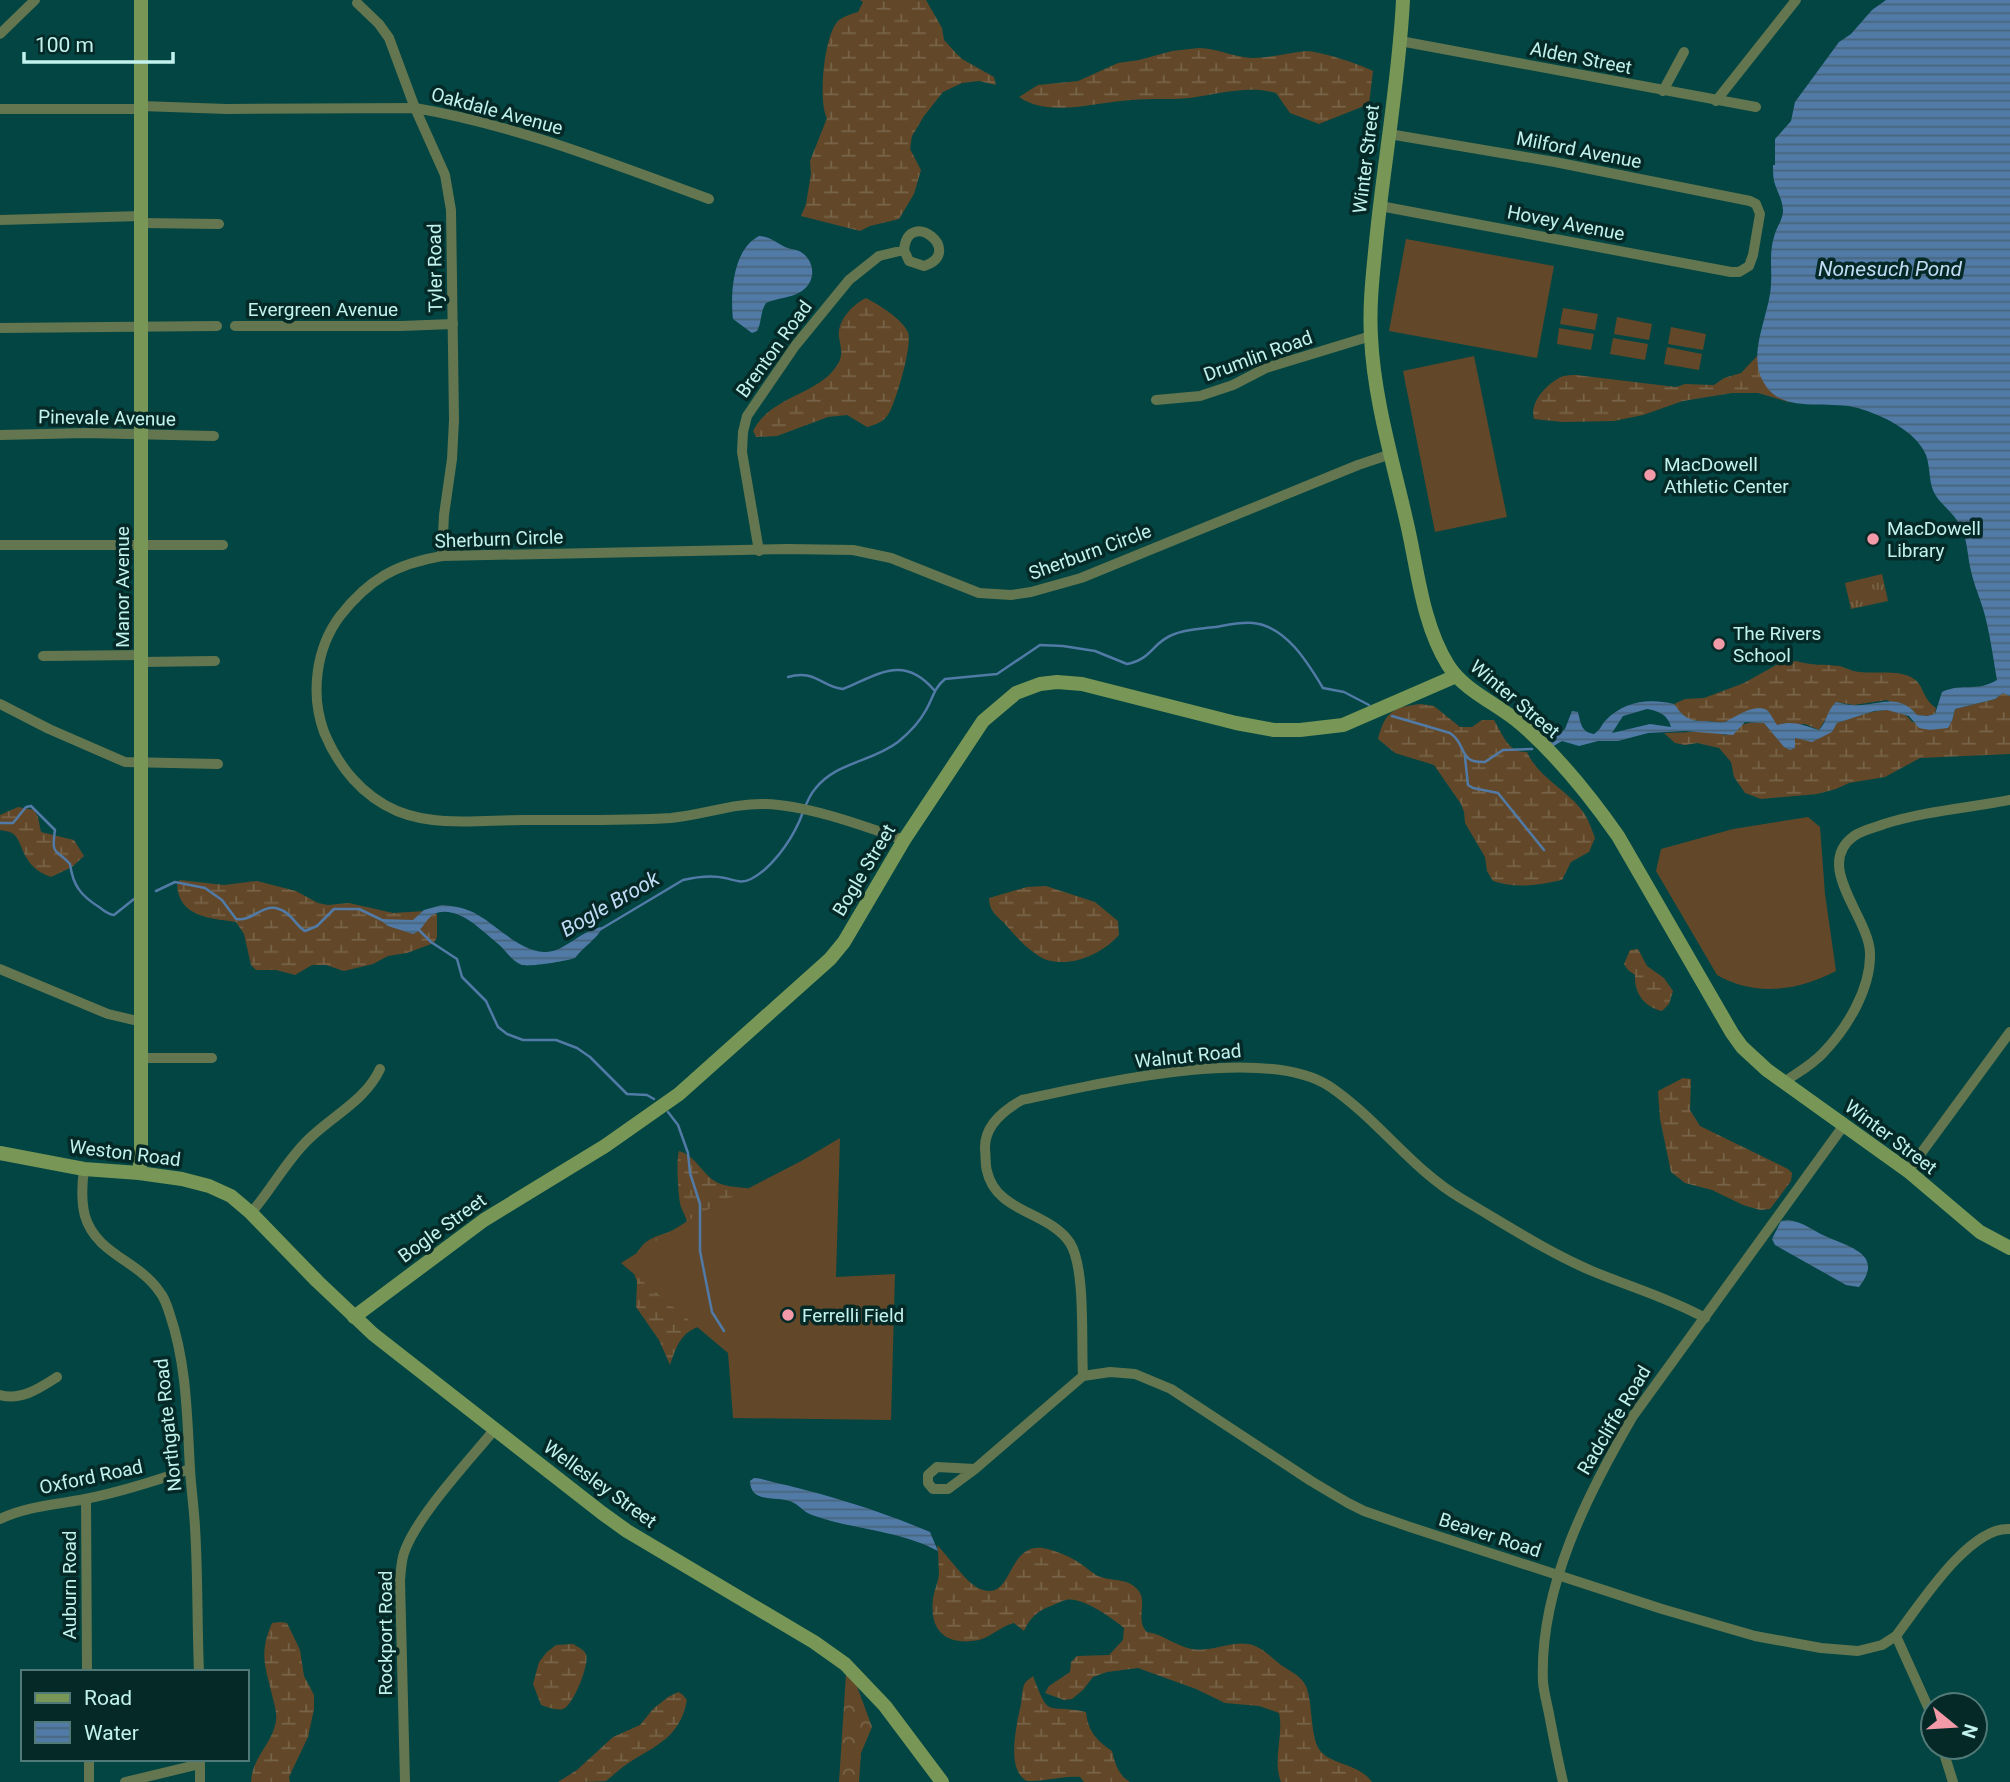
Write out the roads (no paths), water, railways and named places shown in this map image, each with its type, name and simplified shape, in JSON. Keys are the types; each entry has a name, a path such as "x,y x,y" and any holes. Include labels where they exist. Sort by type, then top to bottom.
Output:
{"street":[{"path":"0,34 35,0"},
{"name":"Manor Avenue","path":"139,1173 142,1058 141,0"},
{"name":"Winter Street","path":"1403,0 1371,293 1371,336 1377,386 1391,454 1426,608 1438,646 1456,676 1524,727 1588,794 1618,836 1732,1033 1754,1059 1908,1171 1980,1233 2010,1248"},
{"path":"1716,101 1796,0"},
{"name":"Tyler Road","path":"357,3 389,38 415,108 445,175 451,210 452,459 444,515 442,556"},
{"name":"Alden Street","path":"1400,41 1756,107"},
{"path":"1663,91 1684,52"},
{"name":"Oakdale Avenue","path":"0,109 415,108 445,113 579,151 709,199"},
{"name":"Milford Avenue","path":"1389,134 1555,162 1750,201 1759,208 1760,220 1754,255 1745,270"},
{"name":"Hovey Avenue","path":"1380,205 1731,272 1745,270"},
{"path":"0,220 141,220 219,224"},
{"name":"Brenton Road","path":"759,551 742,452 747,415 795,346 849,280 879,256 904,250"},
{"name":"Evergreen Avenue","path":"235,326 453,324"},
{"path":"0,328 217,326"},
{"name":"Drumlin Road","path":"1156,400 1200,396 1266,368 1371,336"},
{"name":"Pinevale Avenue","path":"0,435 86,433 214,436"},
{"name":"Sherburn Circle","path":"904,840 792,807 752,804 694,815 659,818 457,821 397,811 374,798 349,777 332,751 319,718 316,684 320,659 336,621 362,591 388,572 419,560 442,556 853,550 872,552 912,565 979,593 1011,595 1081,578 1391,454"},
{"path":"0,545 223,545"},
{"path":"43,656 215,661"},
{"name":"Bogle Street","path":"354,1317 484,1220 605,1146 679,1094 830,959 844,942 904,840 983,721 1016,693 1040,684 1082,684 1236,723 1275,730 1300,730 1343,725 1456,676"},
{"path":"0,704 118,760 141,764 219,764"},
{"path":"1784,1082 1813,1062 1830,1044 1849,1017 1868,976 1870,950 1866,936 1840,879 1839,860 1847,843 1863,831 1917,814 2010,800"},
{"path":"0,969 108,1014 142,1022"},
{"path":"1908,1171 2010,1032"},
{"path":"142,1058 212,1058"},
{"name":"Walnut Road","path":"1083,1376 1078,1268 1070,1244 1054,1226 1015,1207 1001,1196 987,1173 985,1143 992,1125 1005,1110 1022,1100 1158,1074 1264,1067 1292,1072 1326,1084 1361,1110 1390,1142 1458,1197 1553,1252 1705,1318"},
{"path":"246,1208 298,1150 325,1124 368,1090 380,1069"},
{"name":"Radcliffe Road","path":"1563,1782 1543,1684 1548,1610 1575,1528 1604,1466 1633,1416 1844,1125"},
{"name":"Weston Road","path":"0,1153 84,1169 139,1173 209,1186 231,1196 246,1208"},
{"name":"Northgate Road","path":"84,1169 82,1190 85,1217 93,1234 105,1247 159,1290 170,1315 181,1362 195,1527 199,1670"},
{"name":"Wellesley Street","path":"246,1208 354,1317 494,1430 627,1531 814,1642 845,1664 885,1706 942,1782"},
{"name":"Beaver Road","path":"1083,1376 1110,1372 1135,1374 1171,1388 1311,1481 1364,1511 1662,1609 1755,1636 1782,1641 1858,1651 1882,1645 1896,1636 1967,1549 1986,1536 2004,1528 2010,1529"},
{"path":"975,1469 1083,1376"},
{"path":"0,1395 12,1397 29,1393 57,1377"},
{"name":"Rockport Road","path":"405,1782 400,1580 404,1553 417,1527 494,1430"},
{"name":"Oxford Road","path":"0,1519 22,1509 86,1499 145,1485 190,1469"},
{"name":"Auburn Road","path":"86,1499 87,1670"},
{"path":"1896,1636 1921,1691"},
{"path":"89,1761 89,1782"},
{"path":"1946,1761 1953,1782"},
{"path":"125,1782 200,1762 201,1782"}],"water":[{"name":"Nonesuch Pond","path":"1886,0 2010,0 2010,696 2003,693 1995,699 1955,709 1948,728 1930,730 1919,728 1909,716 1887,710 1874,711 1837,723 1832,732 1812,742 1795,738 1795,748 1790,750 1784,747 1764,723 1745,722 1733,735 1685,731 1648,733 1618,741 1598,741 1579,746 1562,741 1552,747 1549,742 1565,729 1572,711 1578,712 1584,729 1594,734 1612,714 1629,705 1646,701 1674,704 1684,715 1700,721 1727,721 1758,708 1769,712 1777,725 1793,723 1819,730 1836,702 1862,705 1894,702 1902,704 1917,715 1927,716 1935,714 1942,692 1982,686 1997,680 1986,620 1972,576 1965,536 1958,521 1933,491 1928,460 1921,446 1897,425 1867,411 1846,406 1794,403 1782,399 1772,393 1759,372 1758,347 1770,296 1772,249 1783,212 1773,177 1775,139 1791,121 1795,102 1839,42 1851,34 1872,10","holes":["1647,709 1659,712 1671,727 1650,724 1612,733 1623,716"]},
{"path":"759,236 799,251 808,259 812,276 802,291 766,303 757,331 752,333 733,319 732,297 739,261 750,242"},
{"path":"442,905 474,913 517,943 544,952 559,949 587,932 603,927 575,958 522,965 479,928 457,914 437,913 413,934 388,926 379,919 413,920 424,910"},
{"path":"1781,1221 1803,1224 1861,1253 1868,1267 1859,1287 1846,1285 1775,1245 1772,1239"},
{"path":"754,1478 841,1500 930,1532 938,1551 892,1534 812,1515 788,1500 760,1497 752,1489 750,1481"}],"waterway":[{"name":"Bogle Brook","path":"601,929 683,880 699,877 738,881 751,879 773,862 785,846 815,789 833,773 898,742 920,719 941,682 945,679 997,674 1040,645 1095,651 1127,664 1142,658 1165,638 1177,633 1253,623 1265,626 1286,638 1303,657 1323,688 1344,692 1369,705"},
{"path":"788,677 805,675 843,689 879,674 901,670 923,679 934,690"},
{"name":"Bogle Brook","path":"1392,716 1450,733 1466,756 1476,762 1485,762 1503,750 1532,749"},
{"path":"1465,757 1468,785 1498,793 1544,850"},
{"name":"Bogle Brook","path":"0,823 13,823 26,807 31,806 55,830 54,848 70,864 75,884 87,898 114,915 134,899"},
{"name":"Bogle Brook","path":"156,891 175,882 205,888 222,900 236,919 247,918 268,908 279,909 287,913 305,931 317,926 334,909 359,909 382,920"},
{"path":"418,929 431,942 457,959 462,977 486,1001 498,1027 507,1034 523,1040 556,1040 577,1048 590,1057 627,1094 647,1095 654,1099"},
{"path":"668,1112 678,1125 688,1153 690,1173 700,1204 700,1251 712,1312 724,1331"}],"place":[{"name":"MacDowell Athletic Center","path":"1650,475"},
{"name":"MacDowell Library","path":"1873,539"},
{"name":"The Rivers School","path":"1719,644"},
{"name":"Ferrelli Field","path":"788,1315"}]}
